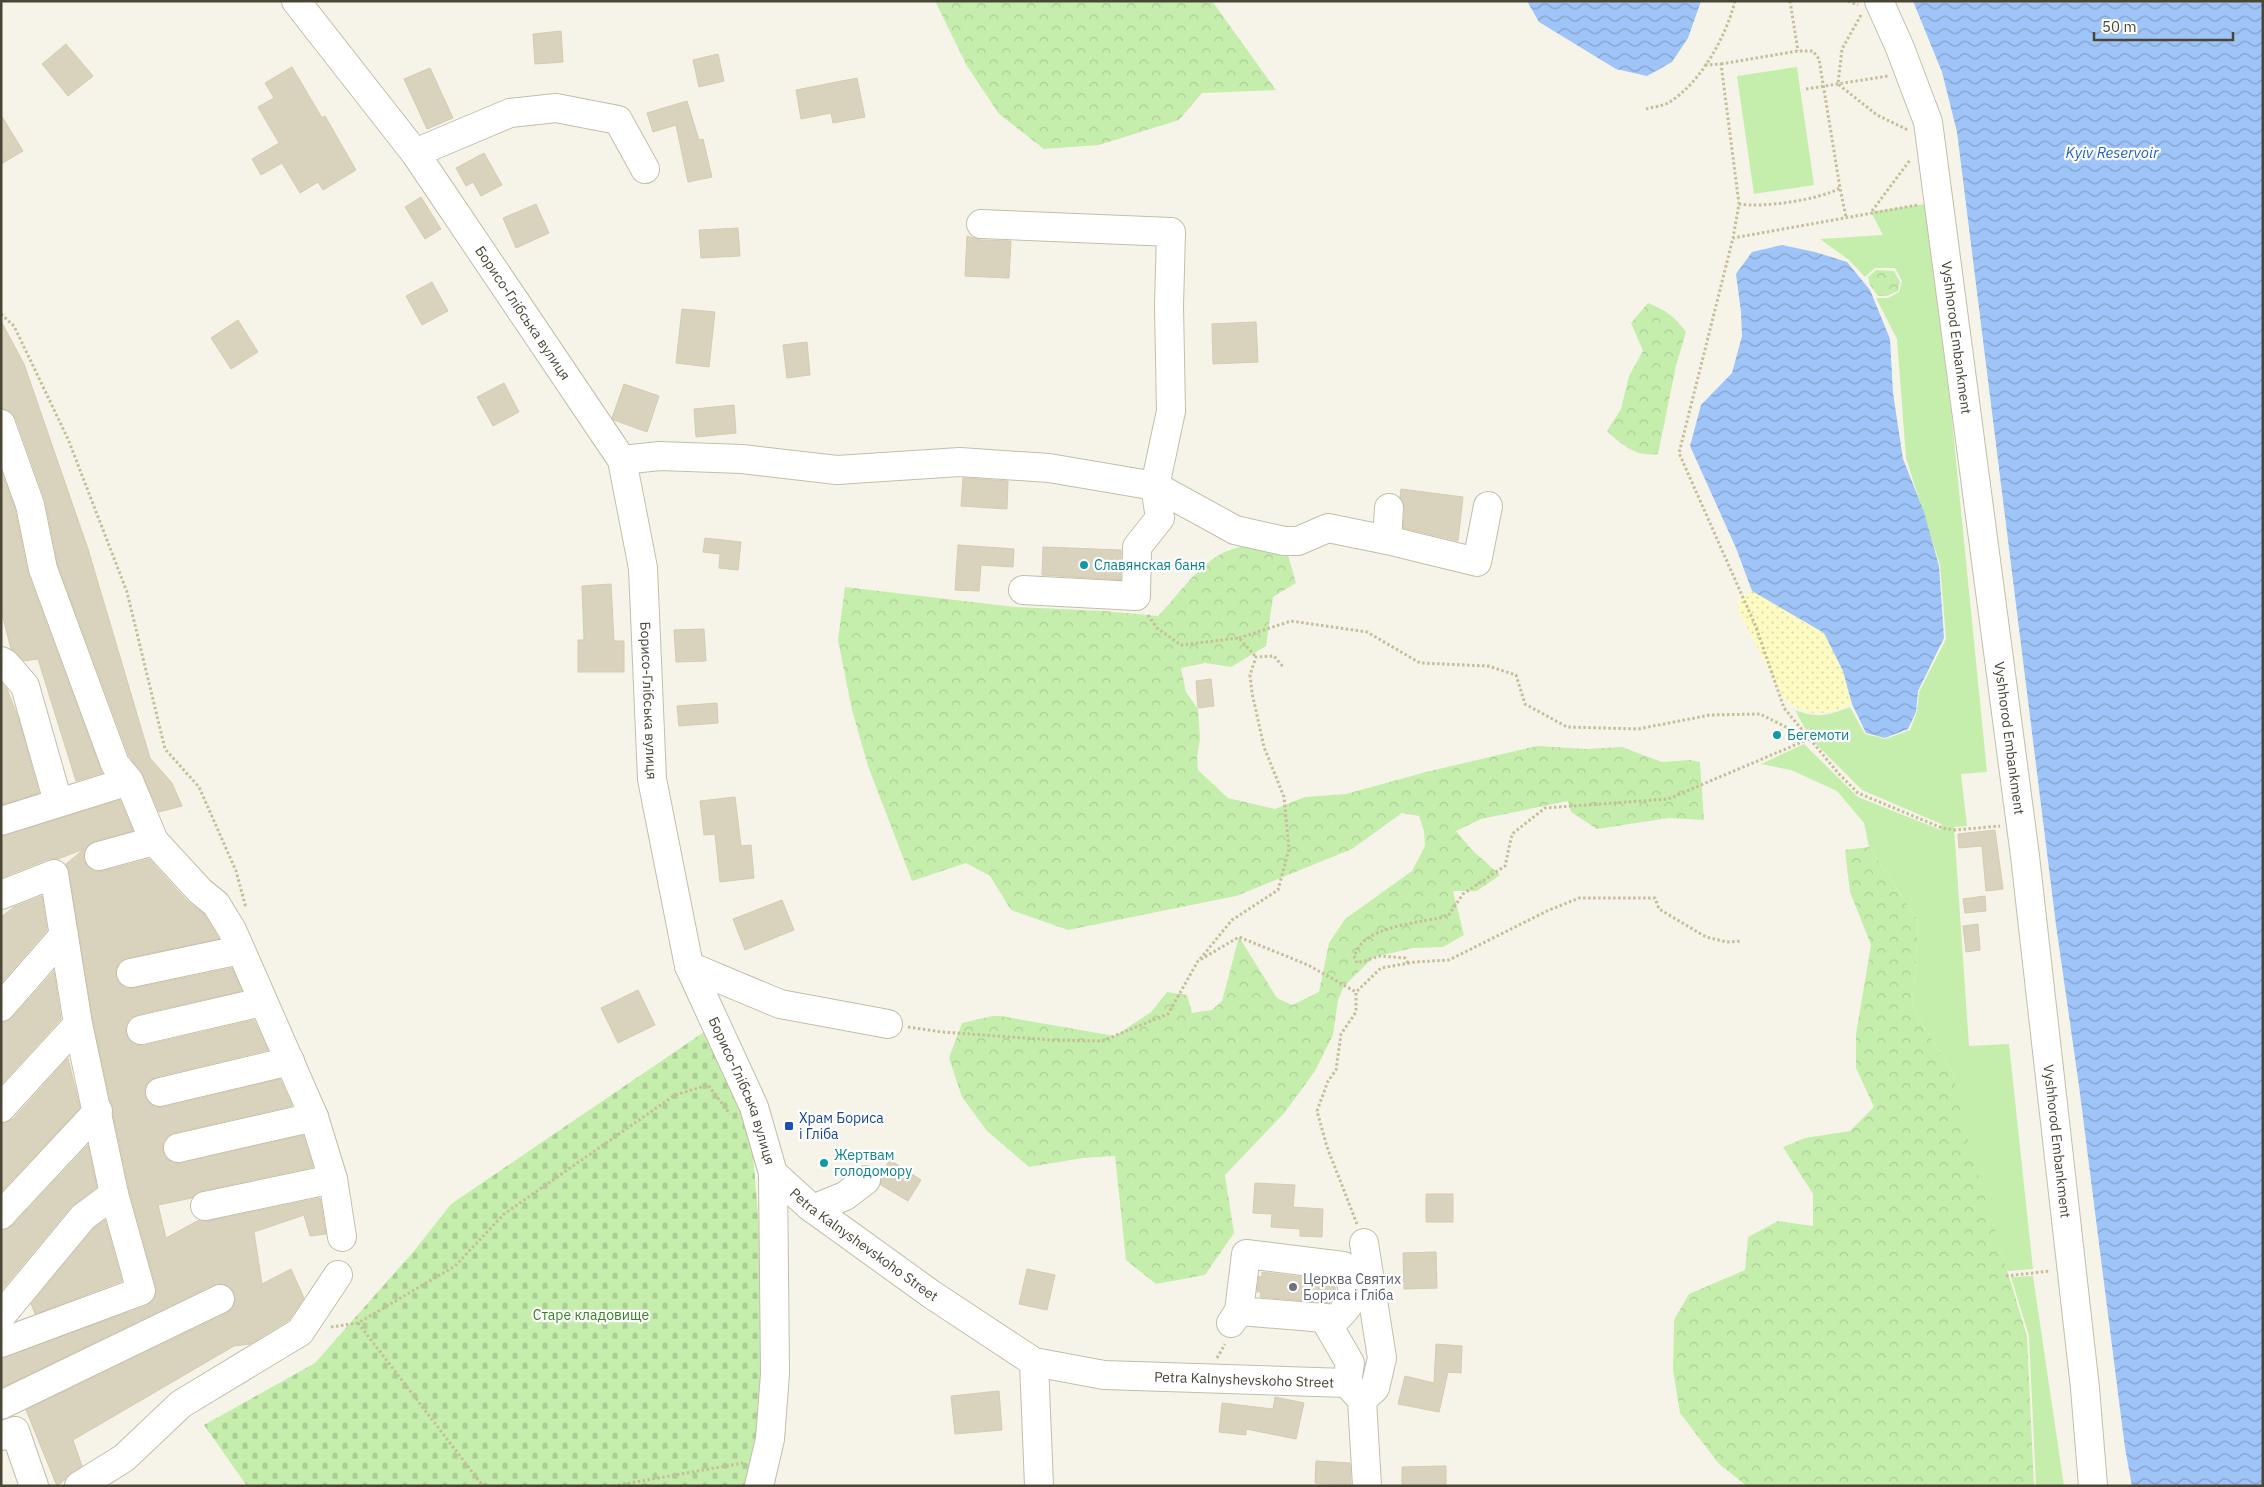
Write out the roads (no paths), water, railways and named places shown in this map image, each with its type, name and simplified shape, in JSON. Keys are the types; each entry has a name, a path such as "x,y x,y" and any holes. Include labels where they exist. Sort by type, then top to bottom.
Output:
{"street":[{"name":"Борисо-Глібська вулиця","path":"296,1 415,153 622,460 643,568 652,779 689,966 754,1107 773,1173 775,1374 770,1439 759,1486"},
{"name":"Vyshhorod Embankment","path":"1872,5 1900,48 1928,122 2021,824 2085,1388 2093,1486"},
{"path":"415,153 510,113 556,108 618,120 645,168"},
{"path":"982,224 1170,232 1169,306 1172,411 1155,486 1160,518 1137,547 1136,596 1023,590"},
{"path":"1,424 30,505 43,569 115,764 129,781 154,841 200,891 216,904 240,950 314,1117 333,1179 342,1237"},
{"path":"622,460 660,456 742,459 837,470 960,462 1048,468 1155,486 1236,530 1298,541 1328,528 1477,562 1488,506"},
{"path":"1386,540 1389,508"},
{"path":"1,661 5,663 25,686 58,802"},
{"path":"1,821 129,781"},
{"path":"99,856 154,841"},
{"path":"1,895 54,874 78,1024 98,1111 114,1194 142,1291 1,1343"},
{"path":"1,1007 64,935"},
{"path":"131,974 240,950"},
{"path":"689,966 780,1004 888,1024"},
{"path":"141,1030 262,1002"},
{"path":"1,1108 78,1024"},
{"path":"160,1092 290,1061"},
{"path":"1,1215 98,1111"},
{"path":"178,1148 314,1117"},
{"name":"Petra Kalnyshevskoho Street","path":"773,1173 813,1209 931,1294 1034,1362 1104,1375 1355,1392"},
{"path":"205,1206 333,1179"},
{"path":"813,1209 845,1196 866,1180"},
{"path":"1,1316 83,1217 114,1194"},
{"path":"1355,1392 1374,1388 1382,1358 1364,1243"},
{"path":"1246,1254 1344,1266 1353,1285 1350,1306 1336,1319 1324,1318 1235,1317 1246,1254"},
{"path":"79,1486 124,1458 181,1404 300,1332 338,1275"},
{"path":"1,1405 220,1299"},
{"path":"1324,1318 1350,1364 1367,1486"},
{"path":"1034,1362 1039,1486"},
{"path":"6,1426 34,1486"}],"water":[{"path":"1527,1 1701,1 1688,38 1672,62 1647,76 1616,69 1539,22"},
{"name":"Kyiv Reservoir","path":"1913,1 2263,1 2263,1486 2132,1486 2125,1448 2079,1086 2056,925 1957,132 1942,72"},
{"path":"1782,245 1815,252 1847,262 1870,290 1890,339 1893,393 1903,459 1924,512 1939,566 1944,638 1918,691 1916,712 1908,729 1885,738 1866,733 1852,704 1843,671 1824,633 1752,591 1736,548 1690,446 1701,405 1732,373 1742,336 1736,274 1752,252"}],"place":[{"name":"Славянская баня","path":"1084,565"},
{"name":"Бегемоти","path":"1777,735"},
{"name":"Храм Бориса і Гліба","path":"789,1126"},
{"name":"Жертвам голодомору","path":"824,1163"},
{"name":"Церква Святих Бориса і Гліба","path":"1293,1287"}],"park label":[{"name":"Старе кладовище","path":"591,1315"}]}
